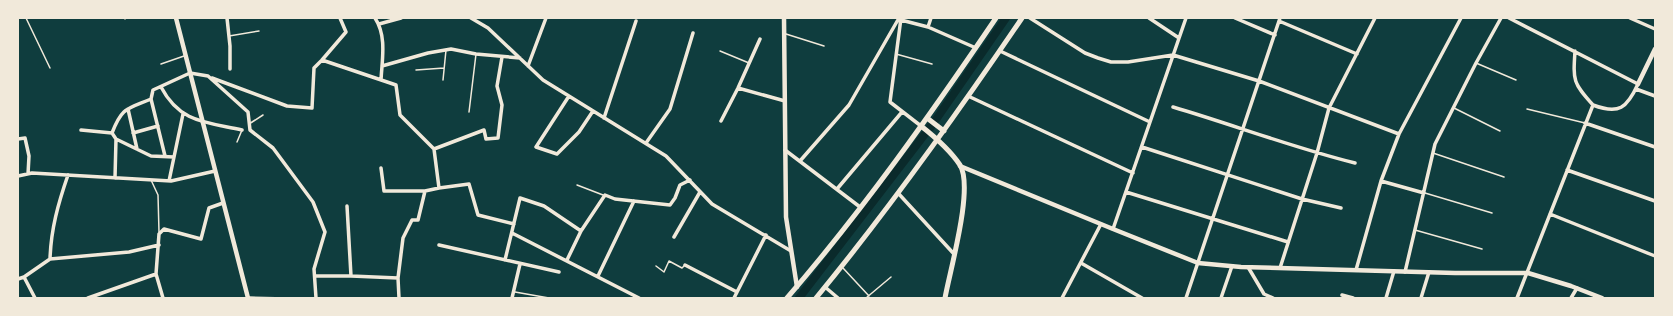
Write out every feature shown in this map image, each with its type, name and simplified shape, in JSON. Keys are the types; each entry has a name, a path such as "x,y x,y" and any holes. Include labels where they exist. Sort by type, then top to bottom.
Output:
{"main road":[{"path":"787,298 860,207 927,118 996,18"},
{"path":"816,298 826,287 944,131 1022,18"},
{"path":"927,118 944,131"},
{"path":"921,126 938,139 960,166 964,177 965,189 963,210 945,298"}],"street":[{"path":"176,18 248,298"},
{"path":"227,18 230,69"},
{"path":"148,94 153,90 190,73 208,76 287,106 312,108 314,68 346,32 340,18"},
{"path":"375,18 379,24 383,44 381,80"},
{"path":"379,24 401,18"},
{"path":"471,18 488,28 543,80 666,156 712,204 791,251"},
{"path":"528,66 546,18"},
{"path":"784,18 786,217 797,287"},
{"path":"928,27 930,18"},
{"path":"1030,18 1085,53 1098,58 1111,62 1174,55 1259,81 1399,134"},
{"path":"1149,18 1179,38"},
{"path":"1113,229 1186,18"},
{"path":"1235,18 1275,35"},
{"path":"1280,268 1317,154 1329,108 1375,18"},
{"path":"1356,270 1381,182 1399,134 1461,18"},
{"path":"1405,272 1436,144 1476,63 1501,18"},
{"path":"1509,18 1575,51 1655,96"},
{"path":"1630,18 1655,29"},
{"path":"900,19 928,27 976,48"},
{"path":"900,19 890,102 921,126"},
{"path":"800,161 849,105 900,19"},
{"path":"1186,298 1280,20 1357,54"},
{"path":"604,118 636,21"},
{"path":"646,143 670,109 693,33"},
{"path":"721,121 760,39"},
{"path":"382,66 428,53 451,49 476,54 520,58"},
{"path":"1575,51 1574,76 1576,84 1593,106 1605,110 1617,110 1626,104 1637,86 1655,49"},
{"path":"1000,51 1150,122"},
{"path":"434,149 484,130 486,139 498,138 502,105 497,86 502,57"},
{"path":"322,60 396,85 400,116 434,149 439,188"},
{"path":"208,76 248,112 250,130 273,148 313,202 325,232 314,269 316,298"},
{"path":"161,87 167,98 183,114 202,121 242,130"},
{"path":"738,88 785,100"},
{"path":"153,90 151,99 165,156"},
{"path":"569,96 536,147 557,154 579,132 593,111"},
{"path":"968,96 1133,173"},
{"path":"112,133 118,119 124,111 151,99"},
{"path":"1517,298 1593,106"},
{"path":"1173,107 1243,128 1317,154 1355,163"},
{"path":"128,109 137,149"},
{"path":"837,189 902,112"},
{"path":"169,181 183,114"},
{"path":"1585,123 1655,147"},
{"path":"133,133 158,126"},
{"path":"81,130 112,133"},
{"path":"112,133 116,139 151,156 174,157"},
{"path":"18,139 25,138 29,156 28,174"},
{"path":"115,178 116,139"},
{"path":"1142,147 1302,199 1341,208"},
{"path":"785,150 860,207"},
{"path":"960,166 1198,263 1248,267 1394,272 1528,273 1577,288 1602,298"},
{"path":"381,168 384,191 425,192 439,188 469,184 478,215 514,224"},
{"path":"1567,170 1655,201"},
{"path":"18,176 28,174 68,175 169,181 215,171"},
{"path":"50,259 50,238 68,175"},
{"path":"567,260 581,231 605,195 615,199 670,205 675,198 680,185 690,180"},
{"path":"1381,182 1424,193"},
{"path":"399,298 398,278 403,238 412,220 418,220 425,192"},
{"path":"674,238 700,192"},
{"path":"1126,192 1288,242"},
{"path":"898,193 954,254"},
{"path":"505,260 520,198 544,206 581,231"},
{"path":"598,276 634,201"},
{"path":"163,298 156,274 159,234 164,229 201,239 209,208 223,203"},
{"path":"347,206 352,276"},
{"path":"1550,214 1655,256"},
{"path":"1062,298 1101,224"},
{"path":"512,233 639,298"},
{"path":"734,298 766,235"},
{"path":"18,279 24,277 50,259 129,252 159,245"},
{"path":"439,246 559,272"},
{"path":"1081,263 1142,298"},
{"path":"512,298 520,264"},
{"path":"685,265 737,292"},
{"path":"1221,298 1232,266"},
{"path":"1248,267 1264,294 1274,298"},
{"path":"1386,298 1394,272"},
{"path":"1421,298 1429,272"},
{"path":"88,298 156,274"},
{"path":"315,276 398,278"},
{"path":"24,277 36,298"},
{"path":"826,287 838,298"},
{"path":"1571,298 1577,288"},
{"path":"1342,295 1353,298"}],"lane":[{"path":"26,18 50,68"},
{"path":"229,36 259,31"},
{"path":"784,33 824,46"},
{"path":"444,80 446,50"},
{"path":"720,52 749,63"},
{"path":"469,112 476,54"},
{"path":"896,54 932,64"},
{"path":"161,64 186,56"},
{"path":"1476,63 1516,80"},
{"path":"416,70 444,68"},
{"path":"1454,108 1500,131"},
{"path":"1527,109 1585,123"},
{"path":"249,124 264,116"},
{"path":"236,142 242,130"},
{"path":"1434,153 1504,177"},
{"path":"151,180 158,195 159,234"},
{"path":"577,185 598,194 605,195"},
{"path":"1424,193 1492,213"},
{"path":"1416,230 1482,249"},
{"path":"656,266 664,272 669,261 682,268 685,265"},
{"path":"842,266 869,296"},
{"path":"866,298 891,277"},
{"path":"513,292 549,298"},
{"path":"248,298 286,298"}],"waterway":[{"path":"935,121 1006,18"},
{"path":"799,298 925,134"}]}
